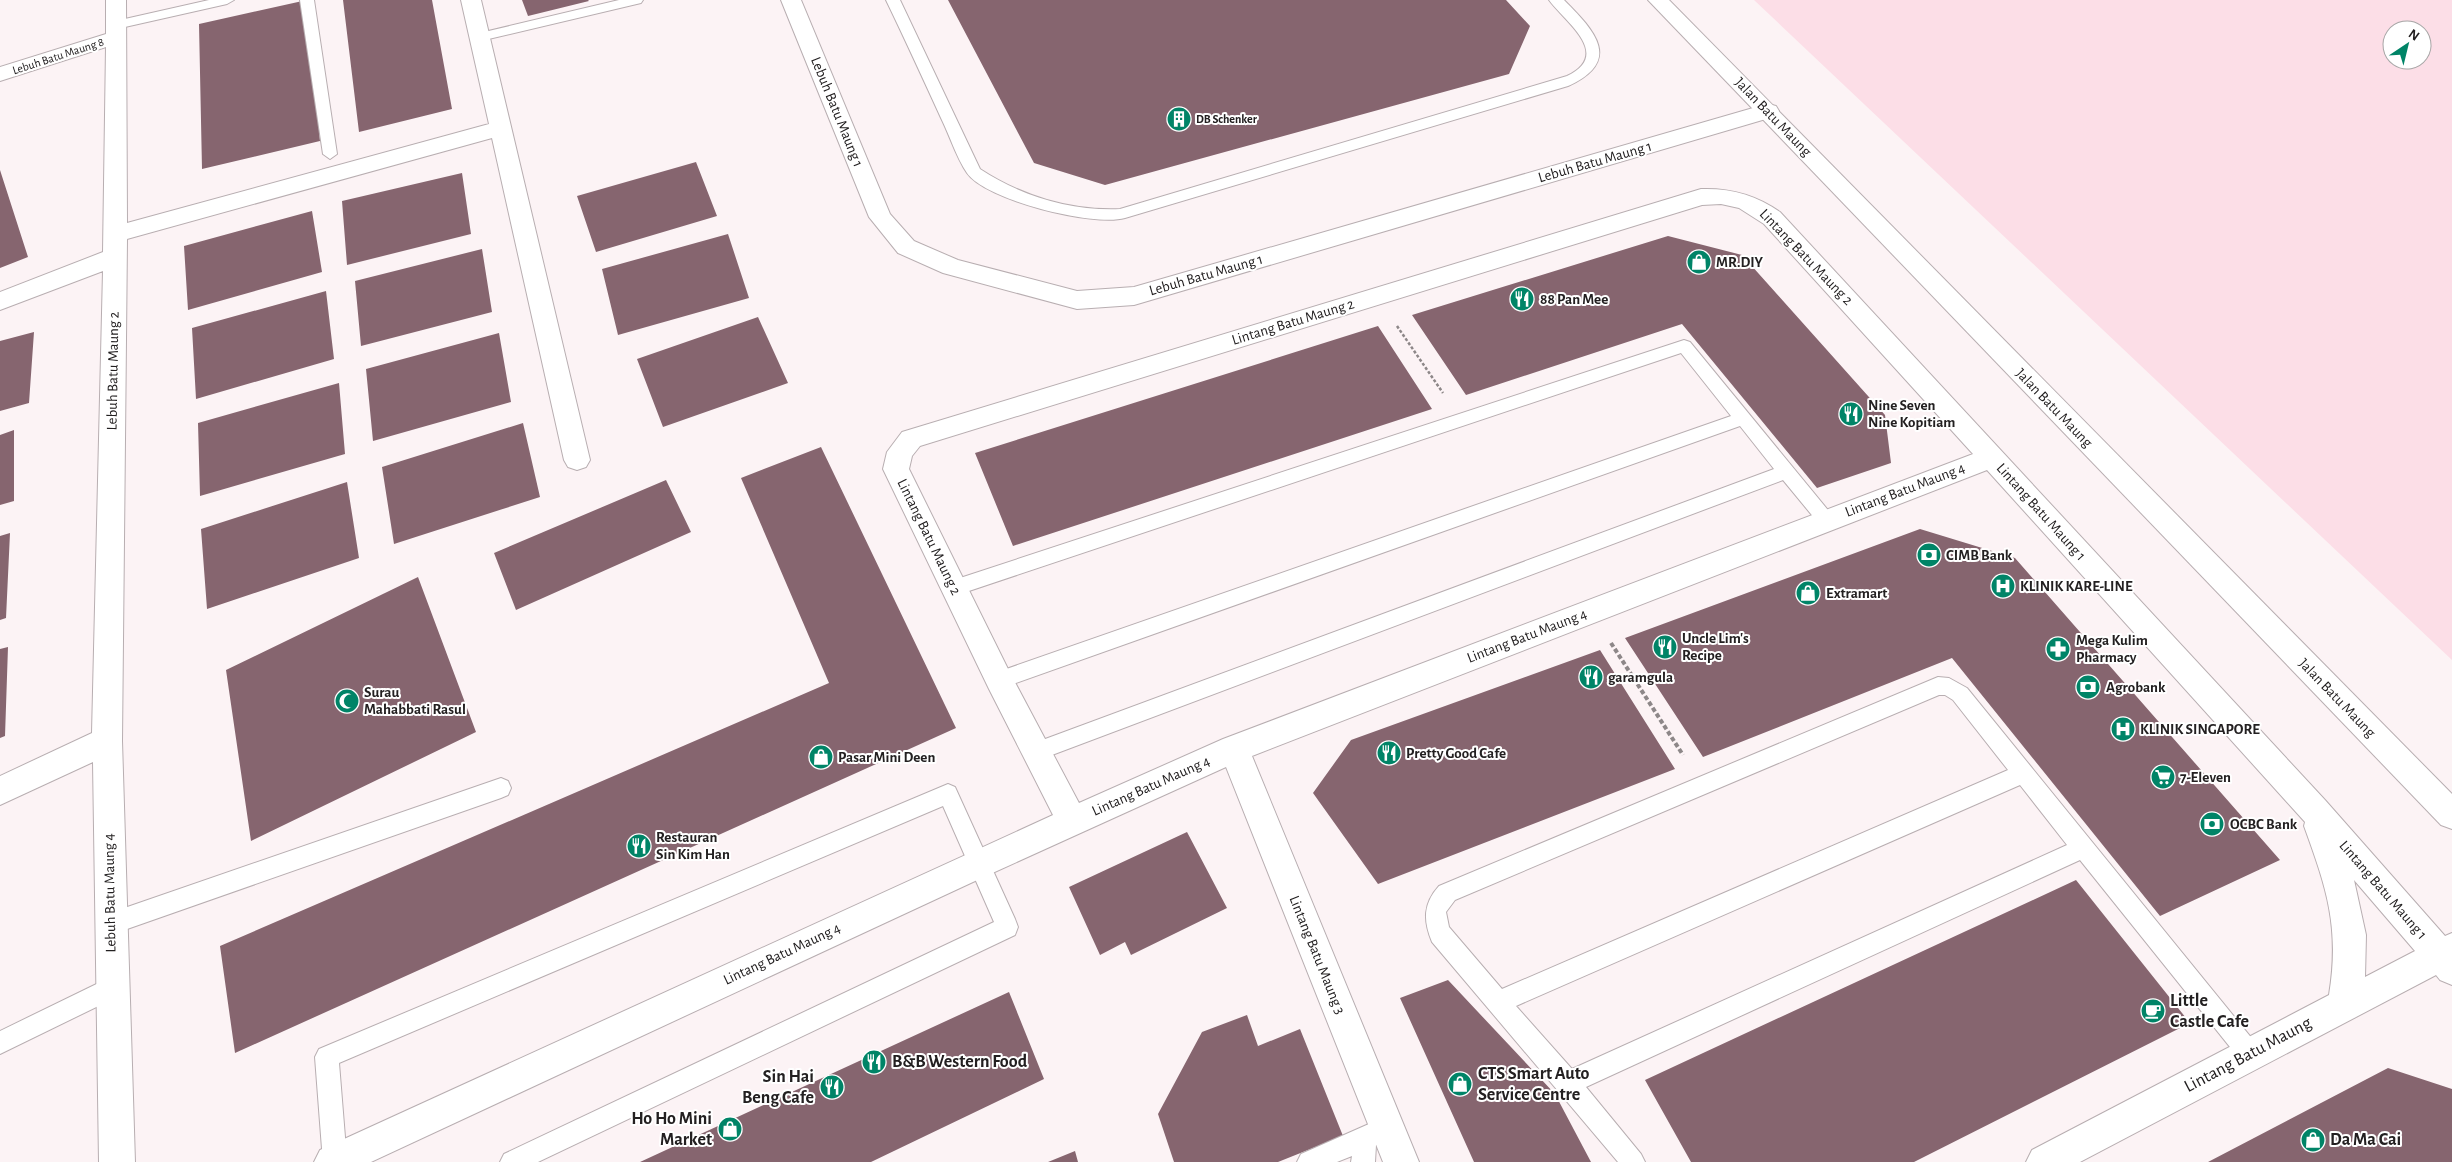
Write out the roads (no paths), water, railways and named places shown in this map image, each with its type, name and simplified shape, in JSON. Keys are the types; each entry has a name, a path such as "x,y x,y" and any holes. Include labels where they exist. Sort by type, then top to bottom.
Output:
{"street":[{"name":"Lebuh Batu Maung 2","path":"106,741 115,246 116,0"},
{"path":"471,0 577,460"},
{"name":"Lebuh Batu Maung 1","path":"791,0 880,217 906,247 952,267 1077,300 1134,296 1768,111"},
{"name":"Jalan Batu Maung","path":"1658,0 2452,815"},
{"name":"Lebuh Batu Maung 8","path":"0,74 116,31"},
{"path":"0,301 115,246 501,128"},
{"name":"Lintang Batu Maung 2","path":"1072,821 999,680 896,469 900,452 912,439 1700,197 1719,196 1740,199 1757,206 1772,218 1991,458"},
{"name":"Lintang Batu Maung 4","path":"334,1162 978,864 1234,749 1991,458"},
{"name":"Lintang Batu Maung 1","path":"1991,458 2448,957"},
{"path":"0,791 106,741"},
{"name":"Lebuh Batu Maung 4","path":"106,741 117,1162"},
{"name":"Lintang Batu Maung 3","path":"1234,749 1376,1133 1401,1162"},
{"name":"Lintang Batu Maung 1","path":"2314,810 2342,890 2349,925 2350,966 2344,1005"},
{"name":"Lintang Batu Maung","path":"2044,1162 2344,1005 2448,957"}],"lane":[{"path":"116,31 227,0"},
{"path":"307,0 330,154"},
{"path":"480,37 636,0"},
{"path":"893,0 974,172 986,182 1002,189 1084,215 1104,216 1120,214 1176,198 1554,86 1576,77 1582,74 1592,61 1593,45 1585,30 1556,0"},
{"path":"954,588 1684,346 1826,520"},
{"path":"999,680 1744,418"},
{"path":"1036,752 1787,471"},
{"path":"1633,1162 1440,934 1434,920 1437,903 1447,893 1938,686 1949,687 1960,694 2250,1054"},
{"path":"1499,1002 2024,773"},
{"path":"110,924 501,788"},
{"path":"334,1162 327,1056 948,794 1007,927 512,1162"},
{"path":"1568,1083 2083,848"},
{"path":"0,1043 113,987"},
{"path":"1309,1162 1376,1133"},
{"path":"1363,1162 1376,1133"}],"place":[{"name":"DB Schenker","path":"1179,119"},
{"name":"MR.DIY","path":"1699,262"},
{"name":"88 Pan Mee","path":"1522,299"},
{"name":"Nine Seven Nine Kopitiam","path":"1851,414"},
{"name":"CIMB Bank","path":"1929,555"},
{"name":"KLINIK KARE-LINE","path":"2003,586"},
{"name":"Extramart","path":"1808,593"},
{"name":"Uncle Lim's Recipe","path":"1665,647"},
{"name":"Mega Kulim Pharmacy","path":"2058,649"},
{"name":"garamgula","path":"1591,677"},
{"name":"Agrobank","path":"2088,687"},
{"name":"Surau Mahabbati Rasul","path":"347,701"},
{"name":"KLINIK SINGAPORE","path":"2123,729"},
{"name":"Pretty Good Cafe","path":"1389,753"},
{"name":"Pasar Mini Deen","path":"821,757"},
{"name":"7-Eleven","path":"2163,777"},
{"name":"OCBC Bank","path":"2212,824"},
{"name":"Restauran Sin Kim Han","path":"639,846"},
{"name":"Little Castle Cafe","path":"2153,1011"},
{"name":"B&B Western Food","path":"874,1062"},
{"name":"CTS Smart Auto Service Centre","path":"1460,1084"},
{"name":"Sin Hai Beng Cafe","path":"832,1087"},
{"name":"Ho Ho Mini Market","path":"730,1129"},
{"name":"Da Ma Cai","path":"2313,1140"}]}
